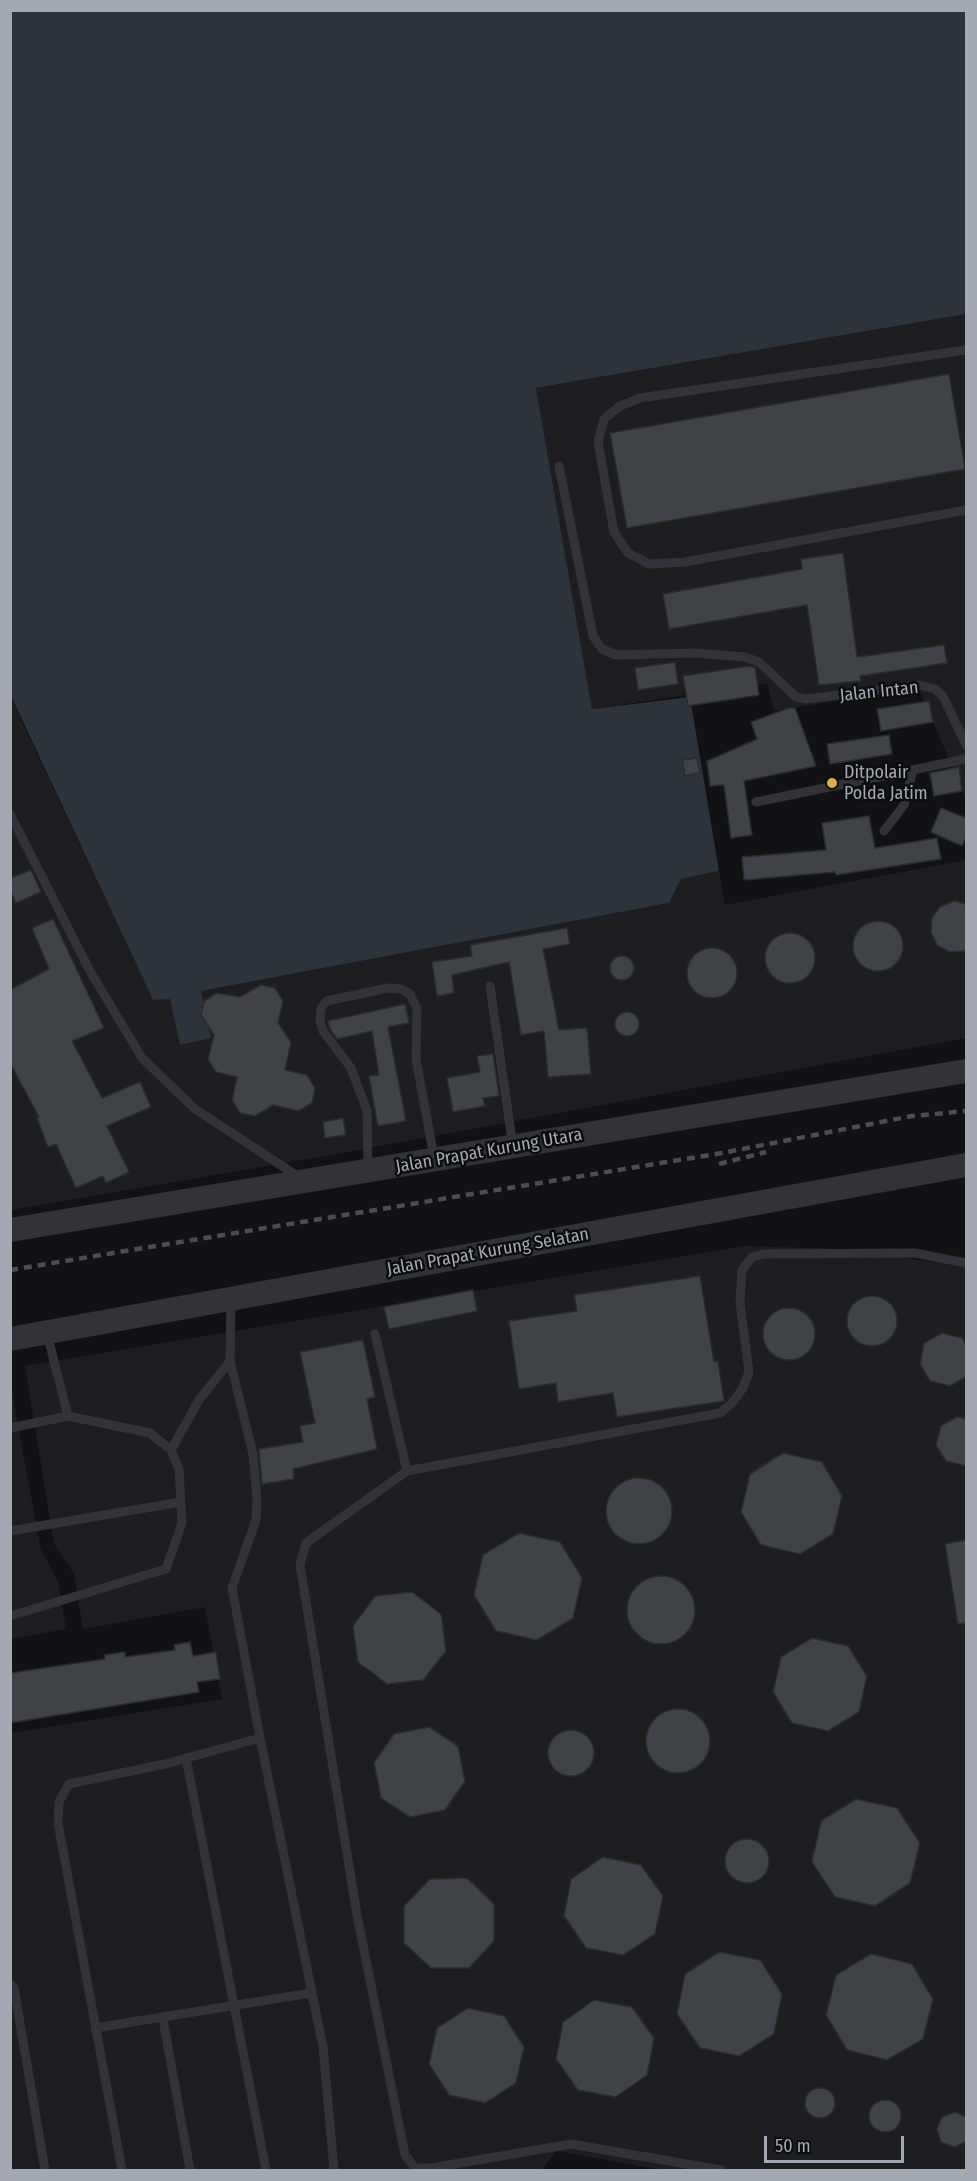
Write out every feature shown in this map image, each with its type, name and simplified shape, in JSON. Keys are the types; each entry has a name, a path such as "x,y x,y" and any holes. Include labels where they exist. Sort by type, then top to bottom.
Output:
{"street":[{"name":"Jalan Prapat Kurung Utara","path":"10,1230 966,1071"},
{"name":"Jalan Prapat Kurung Selatan","path":"10,1339 966,1165"}],"lane":[{"path":"966,350 640,398 620,406 603,419 598,442 614,532 628,553 649,564 685,562 966,510"},
{"name":"Jalan Intan","path":"559,466 593,636 602,649 616,656 695,653 745,657 759,662 796,697 807,699 919,686 935,688 943,696 966,745"},
{"path":"756,802 966,759"},
{"path":"884,831 904,805 913,770"},
{"path":"10,814 90,971 142,1058 195,1109 307,1182"},
{"path":"490,986 513,1147"},
{"path":"368,1172 368,1111 351,1068 323,1031 320,1021 321,1008 327,1001 388,988 401,989 410,994 417,1009 416,1059 434,1160"},
{"path":"721,2170 571,2144 430,2168 415,2168 405,2155 357,1915 300,1565 306,1543 407,1471 720,1413 732,1403 743,1388 749,1372 740,1302 742,1270 752,1257 764,1254 915,1253 966,1263"},
{"path":"231,1298 230,1361 253,1454 257,1499 253,1530 232,1588 323,2047 334,2170"},
{"path":"47,1333 68,1416"},
{"path":"375,1334 407,1471"},
{"path":"171,1450 199,1400 230,1361"},
{"path":"10,1428 68,1416 150,1433 171,1450 179,1469 182,1523 166,1569 10,1616"},
{"path":"10,1531 181,1502"},
{"path":"122,2170 58,1823 59,1802 69,1784 186,1758 260,1738"},
{"path":"186,1758 266,2170"},
{"path":"10,1984 14,1988 45,2170"},
{"path":"95,2028 163,2019 311,1993"},
{"path":"163,2019 190,2170"}],"shaded area":[{"path":"10,11 966,11 966,314 536,388 592,709 690,697 719,871 681,879 669,903 201,991 211,1038 180,1045 170,999 153,1000 11,696"},
{"path":"966,314 966,799 918,687 774,711 767,683 592,709 536,388"},
{"path":"10,696 153,1000 669,903 681,879 719,871 725,905 966,860 966,1038 320,1157 11,1210"},
{"path":"745,1246 836,1249 966,1266 966,2170 663,2170 556,2151 542,2170 11,2170 11,1733 222,1699 205,1607 83,1629 74,1573 54,1544 25,1366"},
{"path":"10,1382 41,1550 58,1581 66,1629 11,1639"}],"building":[{"path":"949,374 965,469 627,528 610,433"},
{"path":"843,553 857,657 944,645 947,663 860,676 861,681 819,685 807,605 669,629 663,594 802,569 801,559"},
{"path":"675,662 678,684 638,690 635,668"},
{"path":"750,666 755,668 759,695 688,706 683,676"},
{"path":"929,701 933,722 881,731 877,709"},
{"path":"789,708 795,708 816,766 744,781 752,835 731,838 724,785 710,786 707,761 757,739 751,722"},
{"path":"889,735 892,754 830,764 827,744"},
{"path":"697,758 700,773 685,776 682,760"},
{"path":"959,767 962,791 934,796 930,773"},
{"path":"941,808 966,818 966,837 962,846 931,832"},
{"path":"869,816 875,848 937,838 941,859 836,875 835,872 744,880 742,857 826,850 822,823"},
{"path":"31,870 41,892 16,903 10,890 10,878"},
{"path":"954,901 966,904 966,951 950,952 937,945 931,932 932,918 940,907"},
{"path":"53,919 104,1028 72,1041 102,1098 140,1082 151,1107 107,1126 129,1172 106,1183 103,1176 76,1188 56,1144 48,1147 37,1118 39,1117 10,1063 10,990 49,969 32,928"},
{"path":"878,921 896,928 903,946 896,964 878,971 860,964 853,946 860,928"},
{"path":"567,928 570,944 543,949 559,1030 587,1028 591,1074 548,1077 544,1031 521,1035 509,962 452,975 454,993 437,996 432,962 472,956 470,945"},
{"path":"790,933 808,940 815,958 808,976 790,983 772,976 765,958 772,940"},
{"path":"712,948 730,955 737,973 730,991 712,998 694,991 687,973 694,955"},
{"path":"622,956 631,959 634,968 631,977 622,980 613,977 610,968 613,959"},
{"path":"261,985 275,988 283,1001 278,1023 291,1042 285,1070 307,1075 315,1088 312,1103 299,1111 273,1105 255,1116 240,1113 232,1100 237,1077 216,1072 208,1059 214,1035 201,1015 204,1001 217,993 240,997"},
{"path":"405,1004 409,1023 388,1027 406,1121 378,1126 369,1076 379,1075 372,1031 337,1039 328,1021"},
{"path":"627,1012 636,1015 639,1024 636,1033 627,1036 618,1033 615,1024 618,1015"},
{"path":"493,1054 499,1096 483,1098 485,1106 453,1112 447,1078 480,1072 477,1056"},
{"path":"343,1118 346,1135 325,1138 323,1122"},
{"path":"700,1276 714,1362 718,1361 724,1401 617,1417 613,1393 558,1402 556,1383 519,1389 509,1321 577,1311 574,1295"},
{"path":"473,1290 477,1311 389,1329 384,1307"},
{"path":"872,1296 881,1298 892,1307 897,1321 895,1330 886,1341 872,1346 863,1344 852,1335 847,1321 849,1312 858,1301"},
{"path":"789,1308 799,1310 807,1316 813,1324 815,1334 813,1344 807,1352 799,1358 789,1360 779,1358 771,1352 765,1344 763,1334 765,1324 771,1316 779,1310"},
{"path":"942,1333 962,1338 966,1345 966,1377 950,1386 930,1381 920,1364 924,1343"},
{"path":"363,1340 375,1397 367,1399 377,1449 293,1469 294,1479 262,1484 259,1449 303,1442 300,1426 315,1423 300,1352"},
{"path":"957,1417 966,1419 966,1466 946,1461 936,1445 941,1426"},
{"path":"783,1453 822,1462 842,1496 833,1534 800,1554 761,1545 741,1512 750,1474"},
{"path":"633,1478 645,1478 657,1483 667,1493 672,1511 670,1524 657,1539 645,1544 633,1544 621,1539 611,1529 606,1517 606,1505 611,1493 621,1483"},
{"path":"519,1533 560,1542 582,1578 573,1618 537,1640 496,1631 474,1595 483,1555"},
{"path":"966,1540 966,1623 958,1624 945,1544"},
{"path":"661,1576 674,1579 685,1586 692,1597 695,1610 692,1623 685,1634 674,1641 661,1644 648,1641 637,1634 630,1623 627,1610 630,1597 637,1586 648,1579"},
{"path":"412,1592 441,1614 446,1651 423,1680 387,1684 358,1662 353,1626 375,1596"},
{"path":"812,1638 848,1646 867,1676 859,1712 828,1731 792,1723 773,1692 781,1657"},
{"path":"190,1642 193,1656 216,1652 220,1679 197,1682 199,1692 10,1723 10,1673 105,1659 104,1655 125,1652 125,1657 175,1650 174,1645"},
{"path":"672,1709 684,1709 701,1718 708,1729 710,1741 708,1753 701,1764 684,1773 672,1773 660,1768 651,1759 646,1747 646,1735 651,1723 660,1714"},
{"path":"429,1727 458,1746 465,1781 445,1810 410,1817 381,1798 374,1763 394,1734"},
{"path":"576,1730 588,1736 593,1744 593,1762 588,1770 580,1775 566,1776 558,1773 551,1766 548,1748 551,1740 558,1733"},
{"path":"856,1799 897,1808 920,1843 910,1883 875,1906 835,1897 812,1862 821,1821"},
{"path":"747,1839 763,1845 769,1861 763,1877 747,1883 731,1877 725,1861 731,1845"},
{"path":"603,1857 641,1865 663,1896 655,1934 623,1955 586,1948 564,1916 571,1879"},
{"path":"467,1878 494,1904 494,1941 469,1968 431,1968 404,1943 404,1906 430,1879"},
{"path":"719,1952 760,1960 782,1994 774,2034 739,2056 700,2048 677,2014 685,1974"},
{"path":"871,1954 912,1964 933,1999 923,2039 887,2060 847,2050 826,2015 836,1975"},
{"path":"594,2000 632,2007 654,2038 647,2075 616,2097 578,2090 556,2059 563,2022"},
{"path":"468,2008 504,2016 524,2047 516,2083 485,2103 449,2095 429,2064 437,2028"},
{"path":"820,2088 831,2092 835,2103 831,2114 820,2118 809,2114 805,2103 809,2092"},
{"path":"885,2100 896,2105 901,2116 896,2127 885,2132 874,2127 869,2116 874,2105"},
{"path":"955,2112 966,2117 966,2142 954,2147 941,2142 937,2129 942,2117"}],"railway":[{"path":"10,1270 722,1153 912,1116 966,1111"},
{"path":"719,1164 766,1152"}],"place":[{"name":"Ditpolair Polda Jatim","path":"832,783"}]}
